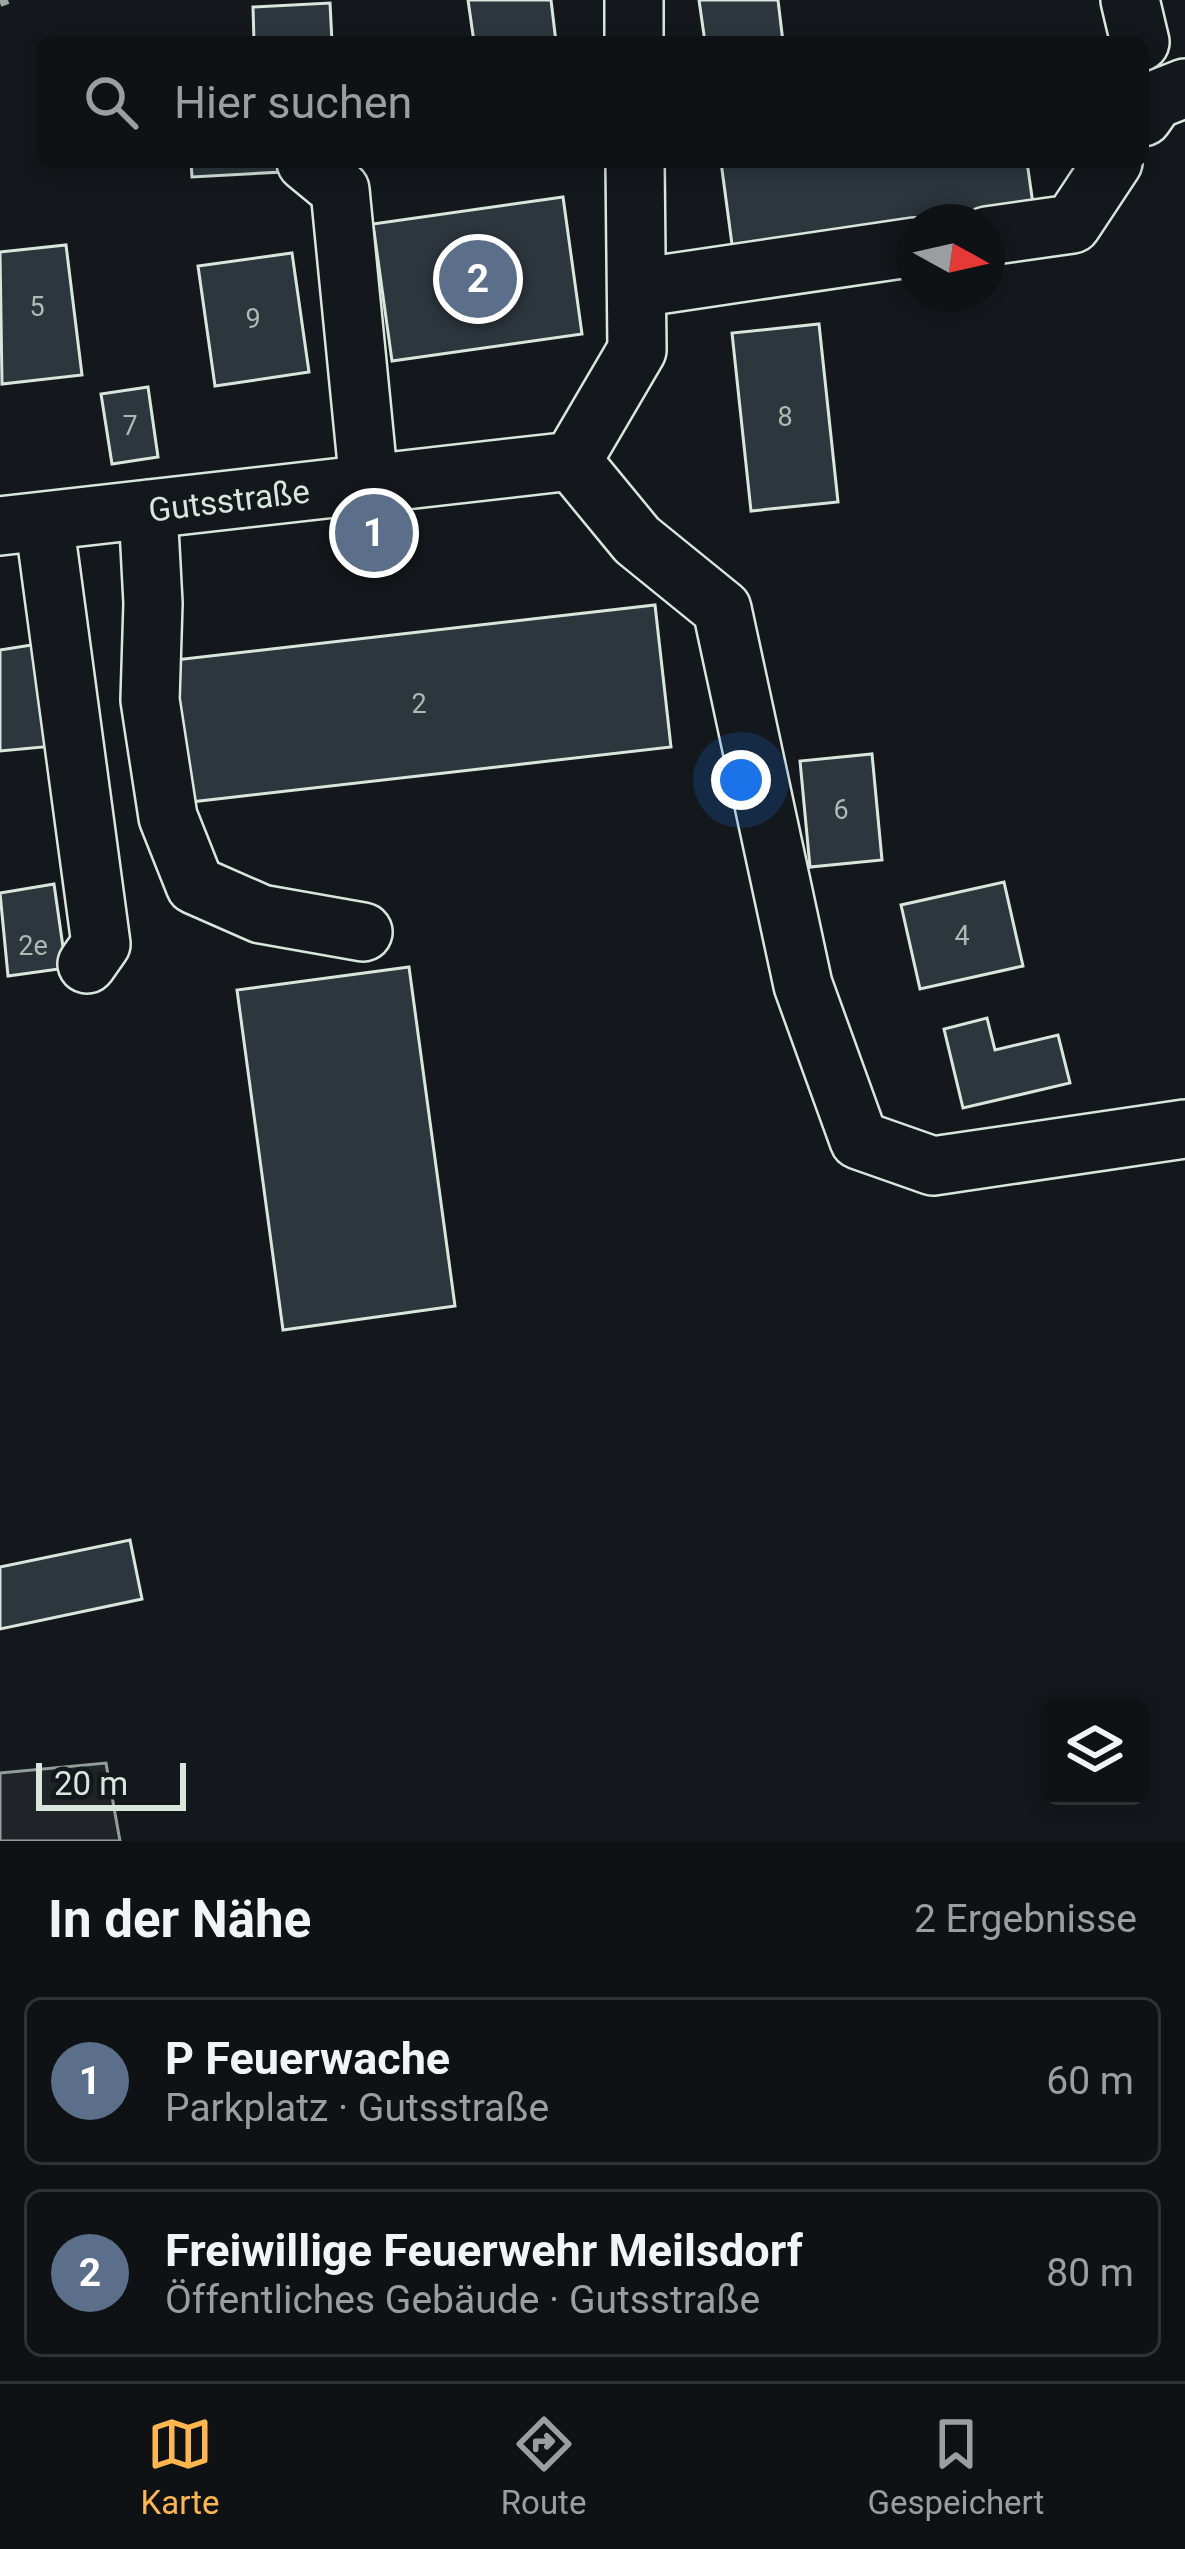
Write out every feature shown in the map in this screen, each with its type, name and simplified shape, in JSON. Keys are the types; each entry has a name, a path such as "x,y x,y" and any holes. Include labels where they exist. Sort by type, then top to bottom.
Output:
{"street":[{"path":"634,0 634,36"},
{"path":"1130,0 1139,36"},
{"path":"313,168 340,190 369,484"},
{"path":"635,168 638,350 572,461 638,540 722,609 803,986 859,1139 933,1166 1185,1130"},
{"path":"1005,233 1072,224 1109,168"},
{"path":"637,289 897,250"},
{"name":"Gutsstraße","path":"22,524 572,461"},
{"path":"148,509 151,700 168,817 195,884 261,914 363,932"},
{"path":"22,524 101,944 87,964"}],"path":[{"path":"0,3 8,0"}],"shaded area":[{"path":"106,1763 120,1841 0,1841 0,1773"}],"building":[{"path":"468,0 551,0 555,36 473,36"},
{"path":"699,0 778,0 782,36 704,36"},
{"path":"330,3 332,36 254,36 253,7"},
{"path":"191,168 282,168 282,172 192,177"},
{"path":"722,168 1028,168 1034,211 1005,215 1005,204 897,204 897,225 733,252"},
{"path":"563,197 582,334 392,361 373,224"},
{"path":"66,245 82,375 2,384 0,252"},
{"path":"292,253 309,372 215,386 198,266"},
{"path":"819,324 838,502 751,511 732,333"},
{"path":"148,387 158,457 112,464 101,394"},
{"path":"655,605 671,747 182,803 166,661"},
{"path":"44,643 54,746 0,751 0,650"},
{"path":"872,754 882,860 810,867 800,761"},
{"path":"1004,882 1023,966 920,989 901,905"},
{"path":"54,884 66,968 8,976 0,893"},
{"path":"409,967 455,1306 283,1330 237,990"},
{"path":"987,1018 995,1050 1058,1035 1070,1083 963,1108 944,1029"},
{"path":"130,1540 142,1599 0,1629 0,1567"}],"place":[{"name":"Freiwillige Feuerwehr Meilsdorf","path":"478,279"},
{"name":"P Feuerwache","path":"374,533"}]}
